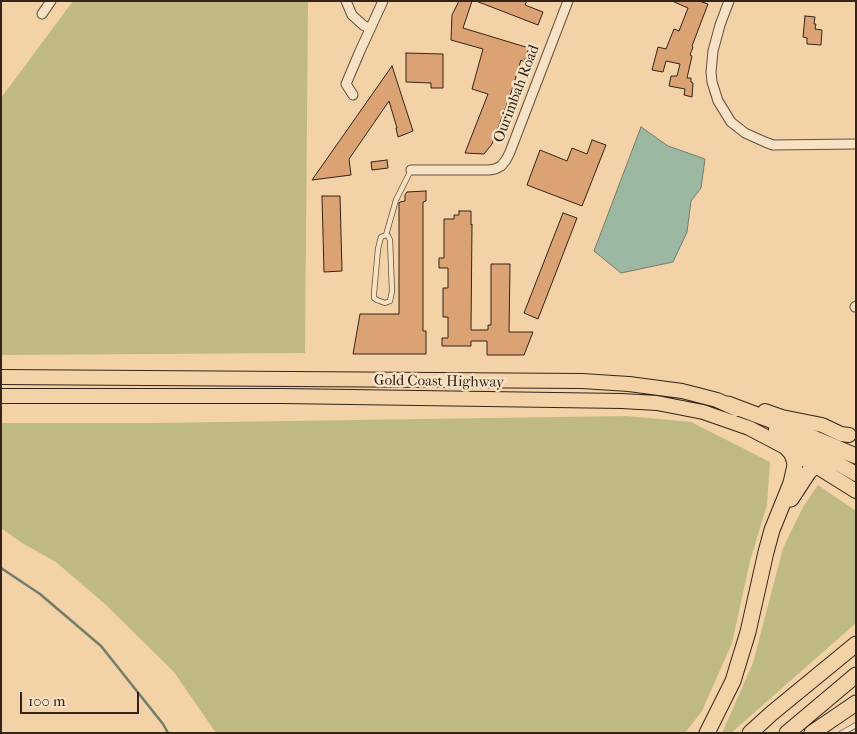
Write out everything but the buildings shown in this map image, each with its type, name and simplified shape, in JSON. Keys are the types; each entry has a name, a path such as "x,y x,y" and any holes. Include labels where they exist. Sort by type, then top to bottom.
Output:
{"highway":[{"name":"Gold Coast Highway","path":"1,377 582,381 629,384 698,395 728,404 792,437 856,474"},
{"name":"Gold Coast Highway","path":"1,396 283,396 639,402 679,406 713,415 749,428 787,448 856,491"},
{"path":"728,404 822,425 849,435"},
{"path":"728,404 773,420 856,456"},
{"path":"707,733 733,681 748,632 772,530 791,483 795,466 792,454 787,448"},
{"path":"772,530 815,465"},
{"path":"750,733 856,644"},
{"path":"787,733 856,674"},
{"path":"812,733 856,703"}],"street":[{"path":"42,14 51,1"},
{"path":"346,1 352,15 370,29"},
{"path":"353,95 346,84 383,1"},
{"name":"Ourimbah Road","path":"411,170 489,170 501,166 510,152 568,1"},
{"path":"729,1 714,44 711,72 718,101 731,122 745,133 773,144 856,144"}],"lane":[{"path":"386,236 396,200 411,170"},
{"path":"382,236 386,236 390,240 392,291 390,301 385,302 374,298 374,294 379,242 382,236"},
{"path":"842,733 856,726"}],"shaded area":[{"path":"73,1 308,1 305,353 1,355 1,98"},
{"path":"641,127 668,146 705,159 701,188 691,201 687,232 673,262 621,273 594,251"},
{"path":"627,416 691,422 770,462 767,505 750,561 732,643 702,711 685,733 216,733 174,672 106,605 56,562 22,543 1,528 1,423 154,423"},
{"path":"818,485 856,511 856,623 731,733 722,733 753,663 783,548 803,507"}],"waterway":[{"path":"1,568 40,594 101,646 163,724 168,733"}]}
